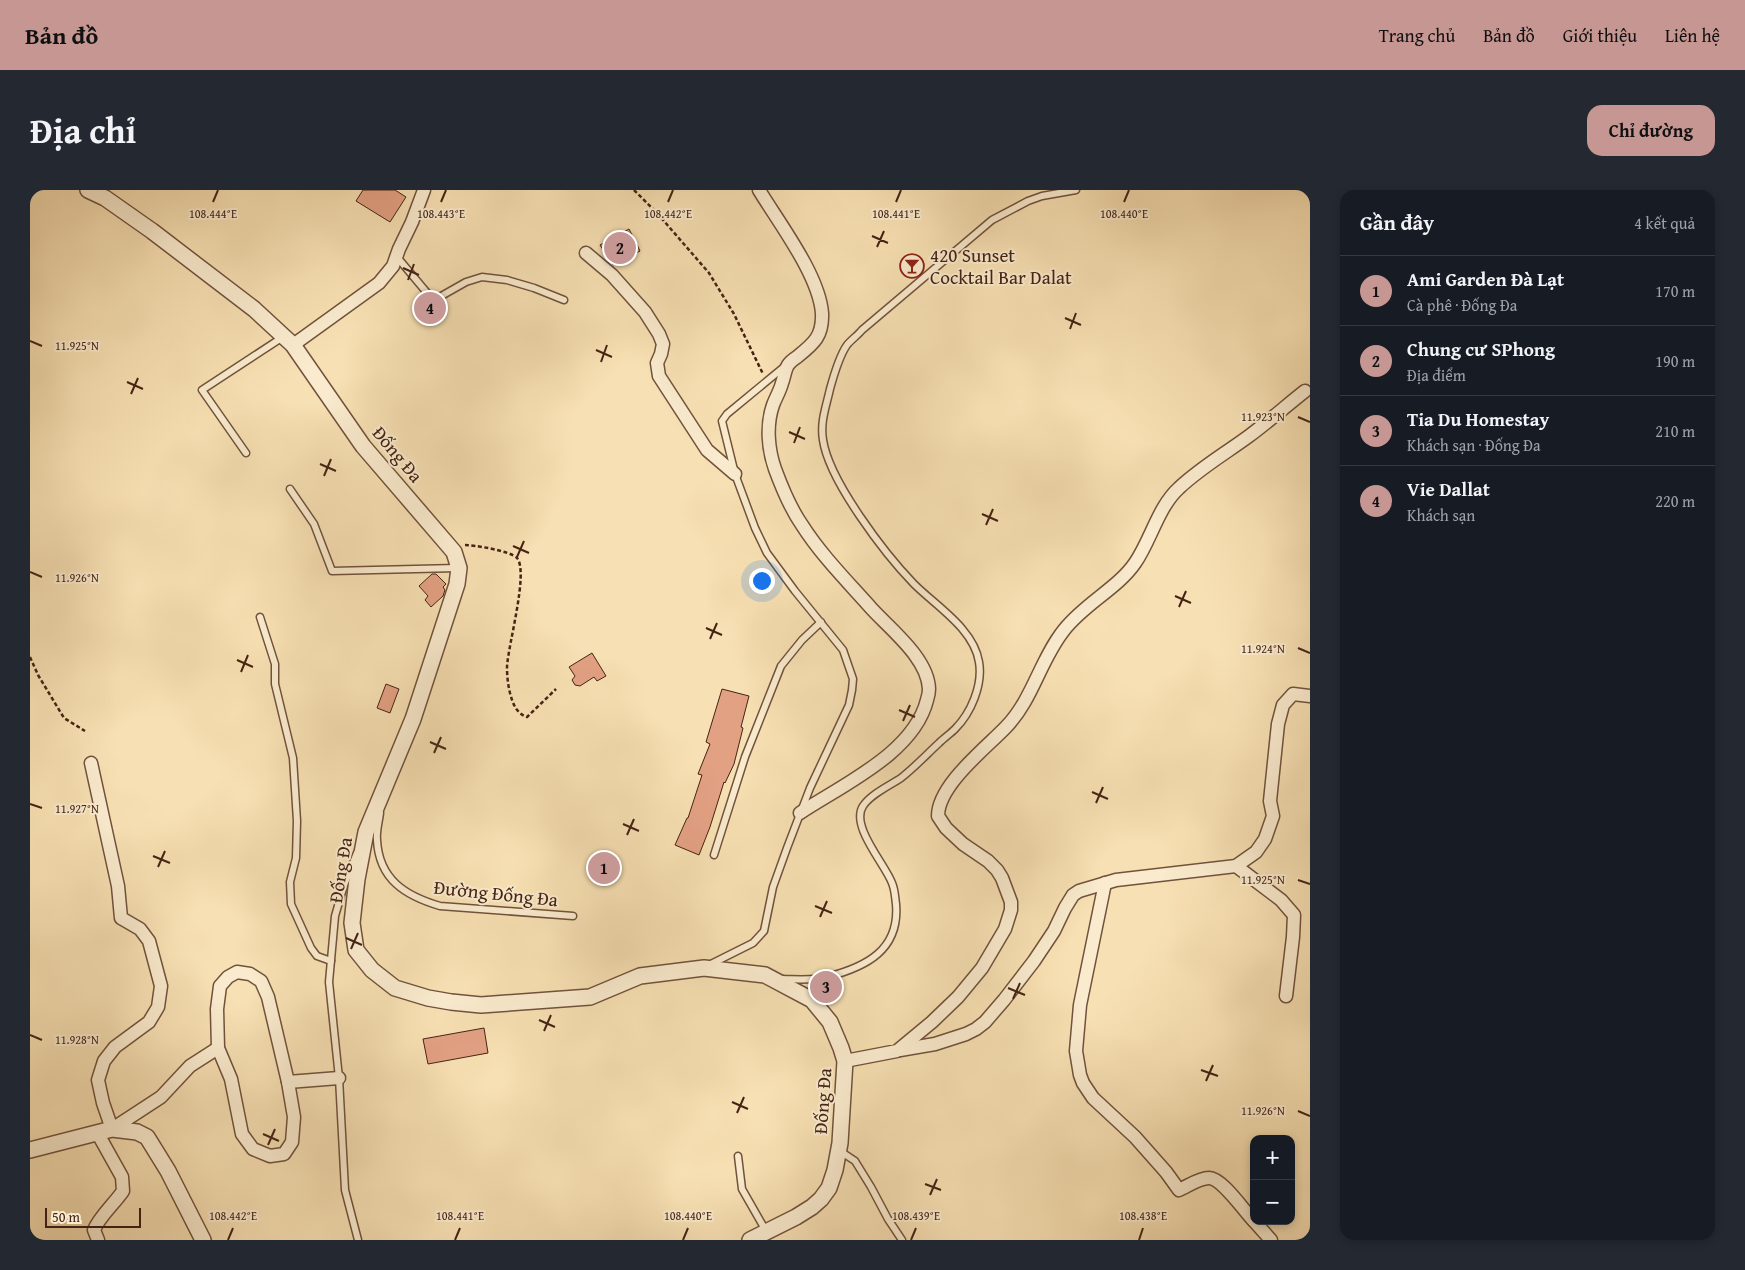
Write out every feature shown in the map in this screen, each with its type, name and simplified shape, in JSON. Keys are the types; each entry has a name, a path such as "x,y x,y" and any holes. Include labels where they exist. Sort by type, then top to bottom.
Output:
{"street":[{"name":"Đống Đa","path":"88,190 105,198 152,231 254,309 288,340 363,446 454,552 459,568 457,584 413,719 366,832 357,879 352,924 356,950 372,970 395,988 428,998 481,1005 590,997 640,976 704,968 765,975 812,1000 830,1022 842,1048 845,1061 838,1150 835,1170 829,1188 822,1200 796,1217 750,1240"},
{"path":"288,340 379,283 393,266 424,190"},
{"path":"759,190 803,261 817,290 822,326 816,341 788,364 773,406 769,429 769,447 774,467 784,492 802,526 873,610 918,658 926,676 929,689 922,715 902,743 853,782 824,797 800,813"},
{"path":"586,253 612,274 645,312 663,344 657,363 659,376 707,450 736,474"},
{"path":"897,1051 932,1022 964,990 982,968 1005,929 1011,910 1009,894 997,870 988,861 963,844 946,828 938,816 939,806 949,788 965,768 1016,716 1064,630 1082,610 1134,564 1172,494 1218,457 1249,436 1305,390"},
{"path":"845,1061 935,1044 976,1029 1004,1000 1034,960 1054,931 1073,895 1079,891 1105,883 1133,878 1236,866 1256,852 1265,839 1273,816 1270,801 1278,724 1283,705 1293,694 1310,696"},
{"path":"91,763 118,886 121,918 140,929 149,941 161,986 158,1007 149,1022 115,1047 104,1061 98,1080 103,1103 105,1132 122,1177 123,1191 96,1224 94,1230 98,1240"},
{"path":"1236,866 1281,900 1294,915 1286,996"},
{"path":"1105,883 1080,1006 1076,1039 1077,1063 1083,1083 1093,1098 1151,1153 1179,1190 1207,1178 1213,1178 1224,1185 1250,1216"},
{"path":"237,972 250,974 261,981 268,997 288,1082 294,1117 292,1142 284,1154 270,1156 254,1149 242,1134 231,1079 218,1048 217,1009 220,986 228,976 237,972"},
{"path":"105,1132 161,1097 190,1066 218,1048"},
{"path":"288,1082 339,1078"},
{"path":"30,1150 105,1132 137,1132 147,1137 168,1171 203,1240"},
{"path":"1258,1225 1271,1240"}],"lane":[{"path":"774,979 826,978 870,959 883,950 890,941 897,922 895,892 892,882 873,850 860,821 860,813 864,805 873,796 916,766 956,728 968,711 976,693 980,677 979,662 968,638 954,620 913,583 897,564 877,539 836,479 823,442 822,425 833,377 847,346 862,330 992,220 1028,201 1042,196 1076,190"},
{"path":"397,257 428,294 436,299 466,282 482,277 507,280 564,300"},
{"path":"246,453 202,390 288,340"},
{"path":"704,968 753,943 764,931 773,887 800,813 849,705 852,690 853,679 843,650 786,579 768,553 755,528 736,474 722,421 727,414 788,364"},
{"path":"290,490 314,524 332,571 459,568"},
{"path":"260,616 275,664 275,684 293,758 297,821 296,858 290,882 291,904 317,956 331,961"},
{"path":"714,855 745,757 781,666 802,640 821,622"},
{"name":"Đường Đống Đa","path":"382,794 377,838 378,850 383,866 392,881 406,893 440,906 573,916"},
{"path":"358,1240 345,1190 339,1078 329,982 337,908 352,863 366,832"},
{"path":"838,1150 854,1161 872,1187 888,1220 902,1240"},
{"path":"738,1156 742,1189 767,1232"}],"path":[{"path":"634,190 657,213 709,273 734,314 766,382"},
{"path":"452,548 467,545 508,553 518,558 520,586 507,666 508,684 515,708 521,715 527,717 556,689"},
{"path":"30,657 38,675 64,718 85,731"}],"building":[{"path":"363,190 395,190 406,197 390,222 356,201"},
{"path":"629,229 640,251 613,265 600,245"},
{"path":"432,574 436,574 446,584 443,587 445,590 443,596 431,607 425,600 428,596 419,586"},
{"path":"592,653 606,676 597,681 594,677 580,686 575,685 572,680 575,676 569,667"},
{"path":"386,684 399,689 390,713 377,708"},
{"path":"722,689 749,696 734,764 724,782 699,855 675,845 688,818 702,775 698,774 710,744 706,742"},
{"path":"484,1028 488,1053 428,1064 423,1039"}],"place":[{"name":"Chung cư SPhong","path":"620,248"},
{"name":"420 Sunset Cocktail Bar Dalat","path":"912,266"},
{"name":"Vie Dallat","path":"430,308"},
{"name":"Ami Garden Đà Lạt","path":"604,868"},
{"name":"Tia Du Homestay","path":"826,987"}]}
